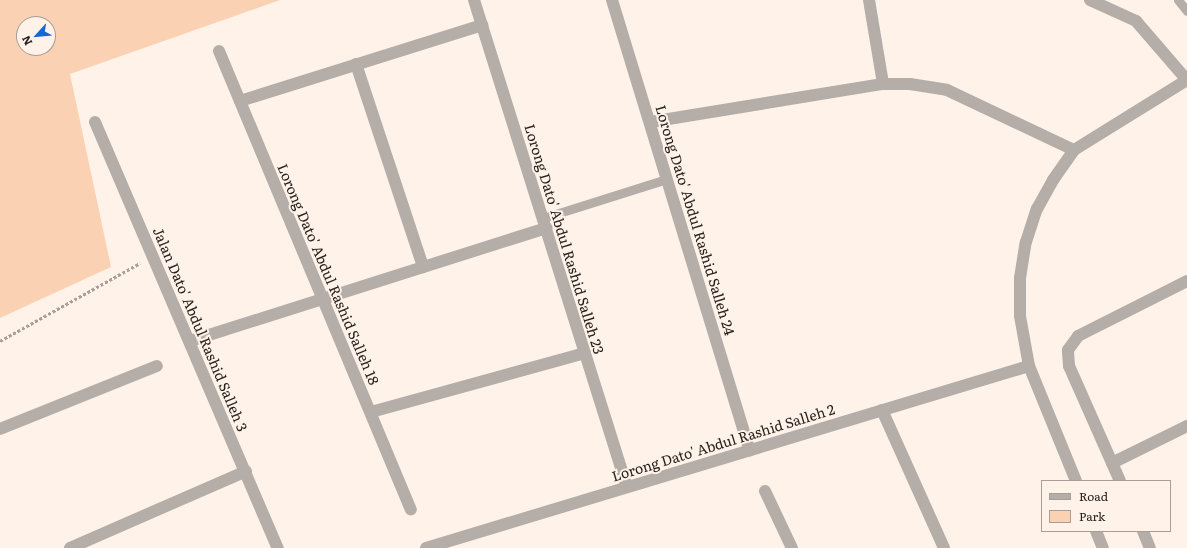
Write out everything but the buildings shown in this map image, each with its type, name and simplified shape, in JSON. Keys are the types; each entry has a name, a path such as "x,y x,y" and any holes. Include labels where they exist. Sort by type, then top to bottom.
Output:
{"street":[{"name":"Lorong Dato' Abdul Rashid Salleh 23","path":"474,0 627,487"},
{"name":"Lorong Dato' Abdul Rashid Salleh 24","path":"612,0 750,450"},
{"path":"869,0 883,84"},
{"path":"1076,480 1029,366 1020,316 1020,278 1026,242 1037,210 1053,180 1074,150 1187,80 1136,21 1090,0"},
{"path":"240,101 482,25"},
{"name":"Lorong Dato' Abdul Rashid Salleh 18","path":"219,51 411,509"},
{"path":"356,64 423,267"},
{"path":"650,122 883,84 922,85 946,90 1074,150"},
{"name":"Jalan Dato' Abdul Rashid Salleh 3","path":"95,122 278,548"},
{"path":"190,341 423,267 544,223"},
{"path":"1120,480 1069,366 1068,350 1078,336 1187,281"},
{"path":"371,412 585,353"},
{"path":"0,429 156,366"},
{"name":"Lorong Dato' Abdul Rashid Salleh 2","path":"430,547 1029,366"},
{"path":"882,410 944,548"},
{"path":"1112,463 1187,426"},
{"path":"70,548 246,471"},
{"path":"765,491 792,548"},
{"path":"1096,532 1101,548"},
{"path":"1143,532 1150,548"}],"lane":[{"path":"1178,0 1187,11"},
{"path":"544,223 667,180"}],"path":[{"path":"0,341 153,256"}],"green space":[{"path":"0,0 280,0 70,74 111,267 0,318"}]}
